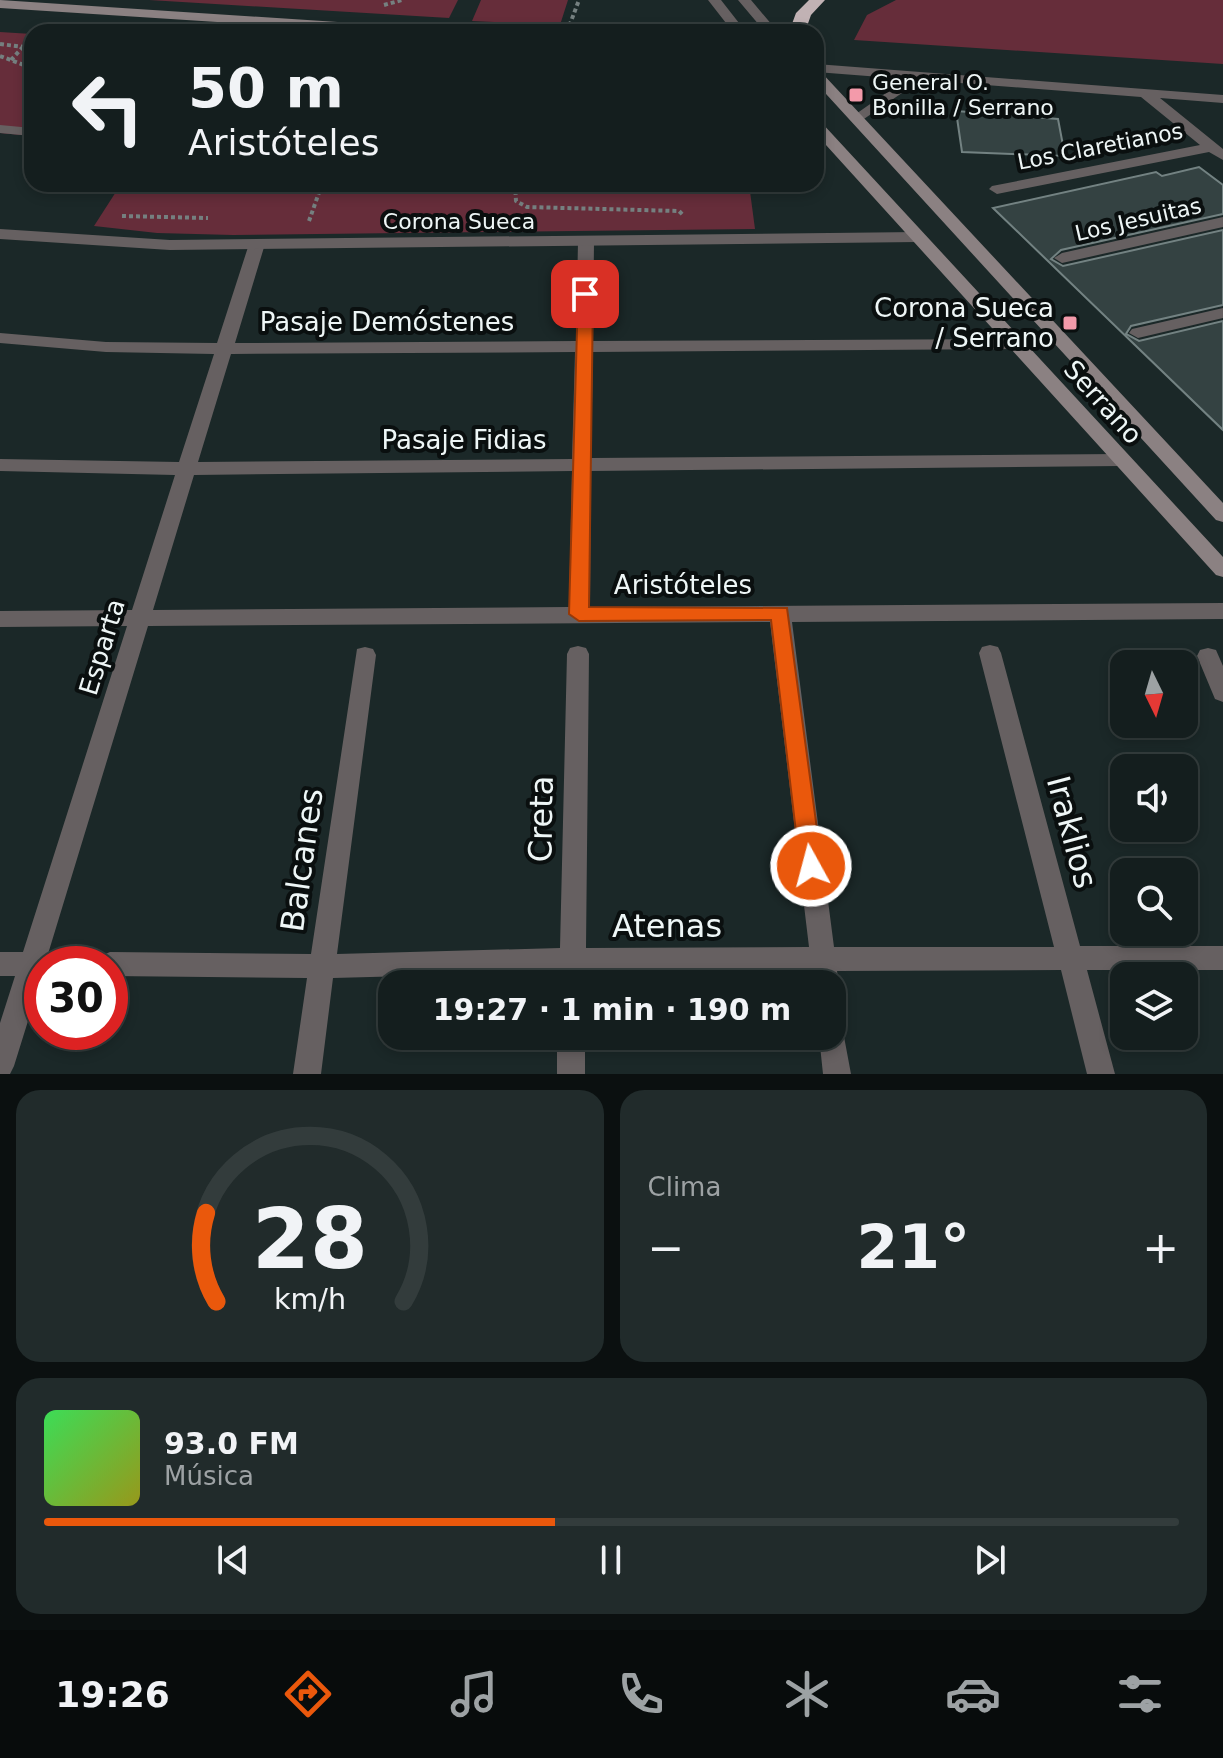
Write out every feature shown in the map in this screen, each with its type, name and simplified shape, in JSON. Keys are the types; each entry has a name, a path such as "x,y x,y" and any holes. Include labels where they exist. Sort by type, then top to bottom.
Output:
{"highway":[{"path":"800,24 804,13 818,0"}],"main road":[{"path":"0,4 306,24"},
{"path":"0,18 100,24"},
{"name":"Serrano","path":"824,83 1223,515"},
{"name":"Serrano","path":"824,134 1223,570"}],"street":[{"path":"714,0 734,24"},
{"path":"744,0 765,24"},
{"path":"824,69 1223,99"},
{"path":"858,119 917,77"},
{"path":"1147,95 1217,151"},
{"path":"0,129 24,131"},
{"name":"Los Claretianos","path":"997,189 1217,151"},
{"name":"Los Jesuitas","path":"1062,258 1223,222"},
{"name":"Corona Sueca","path":"0,234 136,244 918,237"},
{"path":"579,614 586,242"},
{"name":"Esparta","path":"42,946 257,244"},
{"path":"1138,333 1223,313"},
{"name":"Pasaje Demóstenes","path":"0,338 119,348 224,349 1014,344"},
{"name":"Pasaje Fidias","path":"0,465 187,468 1121,460"},
{"name":"Aristóteles","path":"0,619 1223,611"},
{"path":"780,613 824,970"},
{"name":"Iraklios","path":"990,653 1101,1074"},
{"name":"Creta","path":"573,970 578,654"},
{"name":"Balcanes","path":"307,1074 365,655"},
{"path":"1208,656 1223,693"},
{"name":"Atenas","path":"846,971 1070,958 1223,958"},
{"path":"0,964 24,964"},
{"name":"Atenas","path":"128,964 489,970"},
{"name":"Esparta","path":"0,1066 24,1000"},
{"path":"571,1050 571,1074"},
{"path":"834,1050 837,1074"}],"path":[{"path":"570,24 579,0"},
{"path":"0,44 23,47"},
{"path":"11,60 23,47"},
{"path":"0,56 24,65"},
{"path":"296,244 309,222 319,192"},
{"path":"515,192 516,201 527,207 679,211"}],"shaded area":[{"path":"149,0 458,0 449,18"},
{"path":"481,0 568,0 560,24 472,21"},
{"path":"896,0 1223,0 1223,64 854,40 867,15"},
{"path":"0,32 24,34 24,135 0,133"},
{"path":"116,192 750,192 755,229 233,235 157,233 94,226"}],"building":[{"path":"956,111 1058,119 1065,156 962,152"},
{"path":"1199,167 1223,185 1223,214 1061,250 1051,259 1063,266 1223,230 1223,305 1131,326 1126,334 1139,341 1223,321 1223,430 993,208 1156,172 1162,176"}],"place":[{"name":"General O. Bonilla / Serrano","path":"856,95"},
{"name":"Corona Sueca / Serrano","path":"1070,323"}],"route":[{"path":"585,294 579,614 780,613 811,866"}]}
